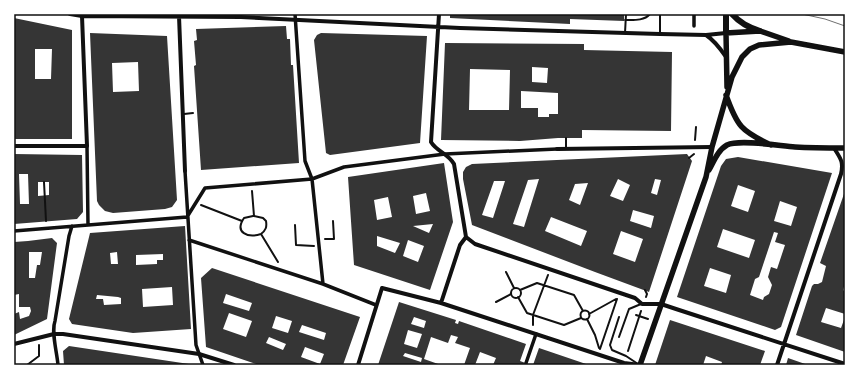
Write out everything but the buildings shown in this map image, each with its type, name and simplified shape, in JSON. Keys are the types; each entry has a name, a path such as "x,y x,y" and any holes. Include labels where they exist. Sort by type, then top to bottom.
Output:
{"main road":[{"path":"726,14 726,33"},
{"path":"732,14 737,20 747,27 760,31"}],"street":[{"path":"70,14 82,16 179,15 294,19 438,27 660,34 706,35 760,31 791,42 845,52"},
{"path":"295,14 294,19 305,161 312,179 323,284"},
{"path":"439,14 431,142 435,148 450,158 454,164 466,237 475,244 635,298 642,304 661,304 845,364"},
{"path":"694,14 694,26"},
{"path":"179,15 187,217 196,345 204,365"},
{"path":"82,16 87,146 88,225"},
{"path":"726,33 726,95 734,116 743,130 753,137 771,145"},
{"path":"706,35 712,39 726,57"},
{"path":"706,177 712,147 726,95 732,77 742,57 750,49 759,45 791,42"},
{"path":"358,365 382,288 441,303 624,363 640,365 706,177 716,156 725,146 743,143 795,147 845,148"},
{"path":"14,146 87,146"},
{"path":"187,217 205,188 312,179 344,167 445,154 557,149 712,147"},
{"path":"777,365 844,163 834,148"},
{"path":"14,230 46,229 187,217"},
{"path":"58,365 53,328 72,226"},
{"path":"441,303 460,245 466,237"},
{"path":"189,240 323,284 376,305"},
{"path":"14,344 54,334 63,334 199,354 234,365"},
{"path":"526,363 536,334"}],"lane":[{"path":"625,33 626,14"},
{"path":"625,20 642,19 648,17 650,14"},
{"path":"660,14 660,34"},
{"path":"183,114 193,113"},
{"path":"566,138 566,149"},
{"path":"619,337 629,309 642,304"},
{"path":"619,317 610,345 612,350 626,356 640,365"}],"path":[{"path":"44,182 46,229"},
{"path":"252,185 254,216"},
{"path":"196,203 242,221"},
{"path":"247,216 254,216 263,218 266,221 267,226 261,234 248,236 241,229 242,221 247,216"},
{"path":"318,240 334,239 333,221"},
{"path":"295,225 296,245 319,246"},
{"path":"261,234 284,271"},
{"path":"536,334 533,329 533,315 550,269"},
{"path":"506,272 514,288 520,290 537,283 574,295 583,311 586,311 589,314"},
{"path":"496,302 512,294 512,290 514,288"},
{"path":"518,297 521,294 520,290"},
{"path":"645,290 645,298"},
{"path":"512,294 515,297 518,297 527,312 533,315 564,325 581,318 583,320 587,319"},
{"path":"617,299 600,351 595,335 587,319 589,314 617,299"},
{"path":"581,318 580,315 583,311"},
{"path":"626,356 641,311"},
{"path":"28,365 39,356 39,345"}],"tram line":[{"path":"802,14 825,19 845,26"}]}
